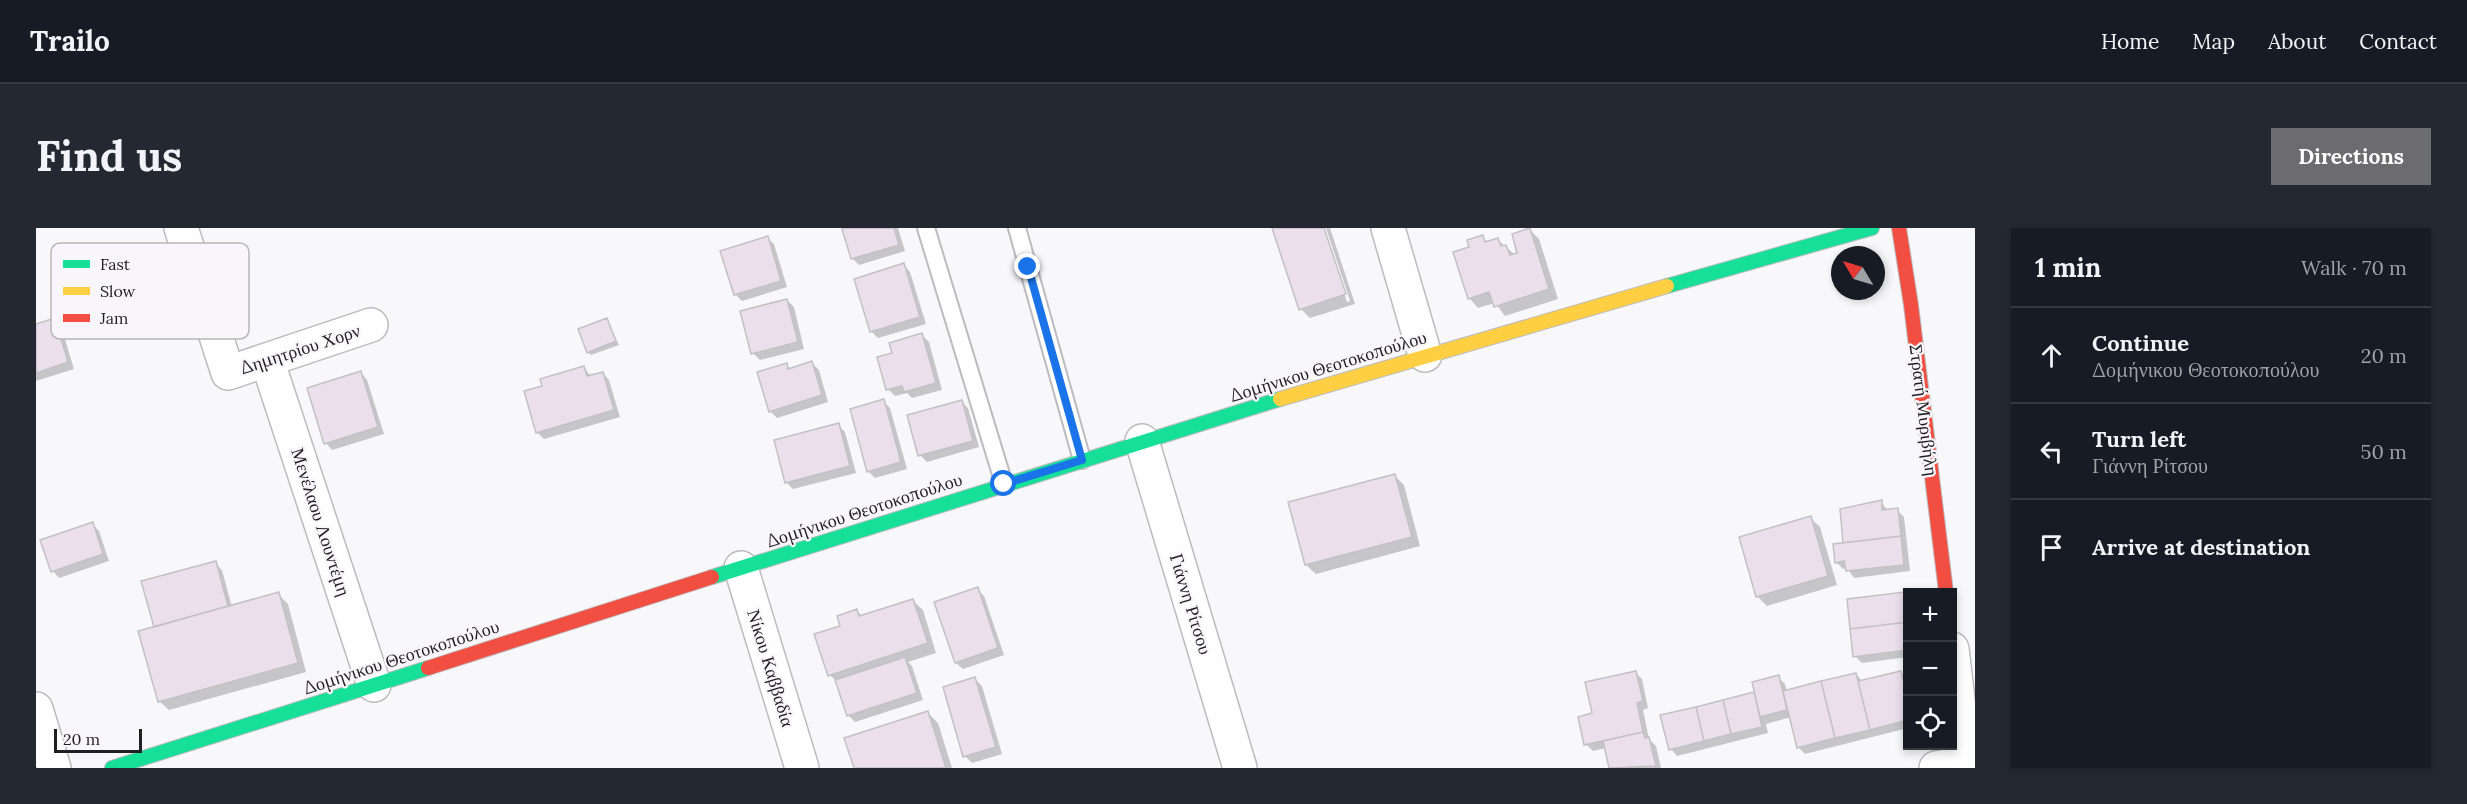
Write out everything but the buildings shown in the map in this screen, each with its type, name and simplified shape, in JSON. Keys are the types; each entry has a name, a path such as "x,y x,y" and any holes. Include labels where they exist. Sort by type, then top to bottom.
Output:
{"street":[{"name":"Δημητρίου Χορν","path":"181,228 186,243"},
{"path":"1388,228 1425,355"},
{"name":"Δομήνικου Θεοτοκοπούλου","path":"112,768 1142,441 1425,355 1872,228"},
{"name":"Στρατή Μυριβήλη","path":"1899,228 1911,305 1946,588"},
{"name":"Δημητρίου Χορν","path":"217,339 228,373 371,325"},
{"name":"Μενέλαου Λουντέμη","path":"267,360 374,685"},
{"name":"Γιάννη Ρίτσου","path":"1142,441 1240,768"},
{"name":"Νίκου Καββαδία","path":"741,568 802,768"},
{"path":"1956,696 1961,765"},
{"path":"36,709 54,768"}],"lane":[{"path":"926,228 1004,484"},
{"path":"1017,228 1082,460"}],"traffic: fast":[{"path":"1667,286 1872,228"},
{"path":"712,577 1280,399"},
{"path":"112,768 428,668"}],"traffic: slow":[{"path":"1280,399 1667,286"}],"traffic: jam":[{"path":"1899,228 1911,305 1946,588"},
{"path":"428,668 712,577"}],"route":[{"path":"1004,484 1082,460 1028,267"}]}
